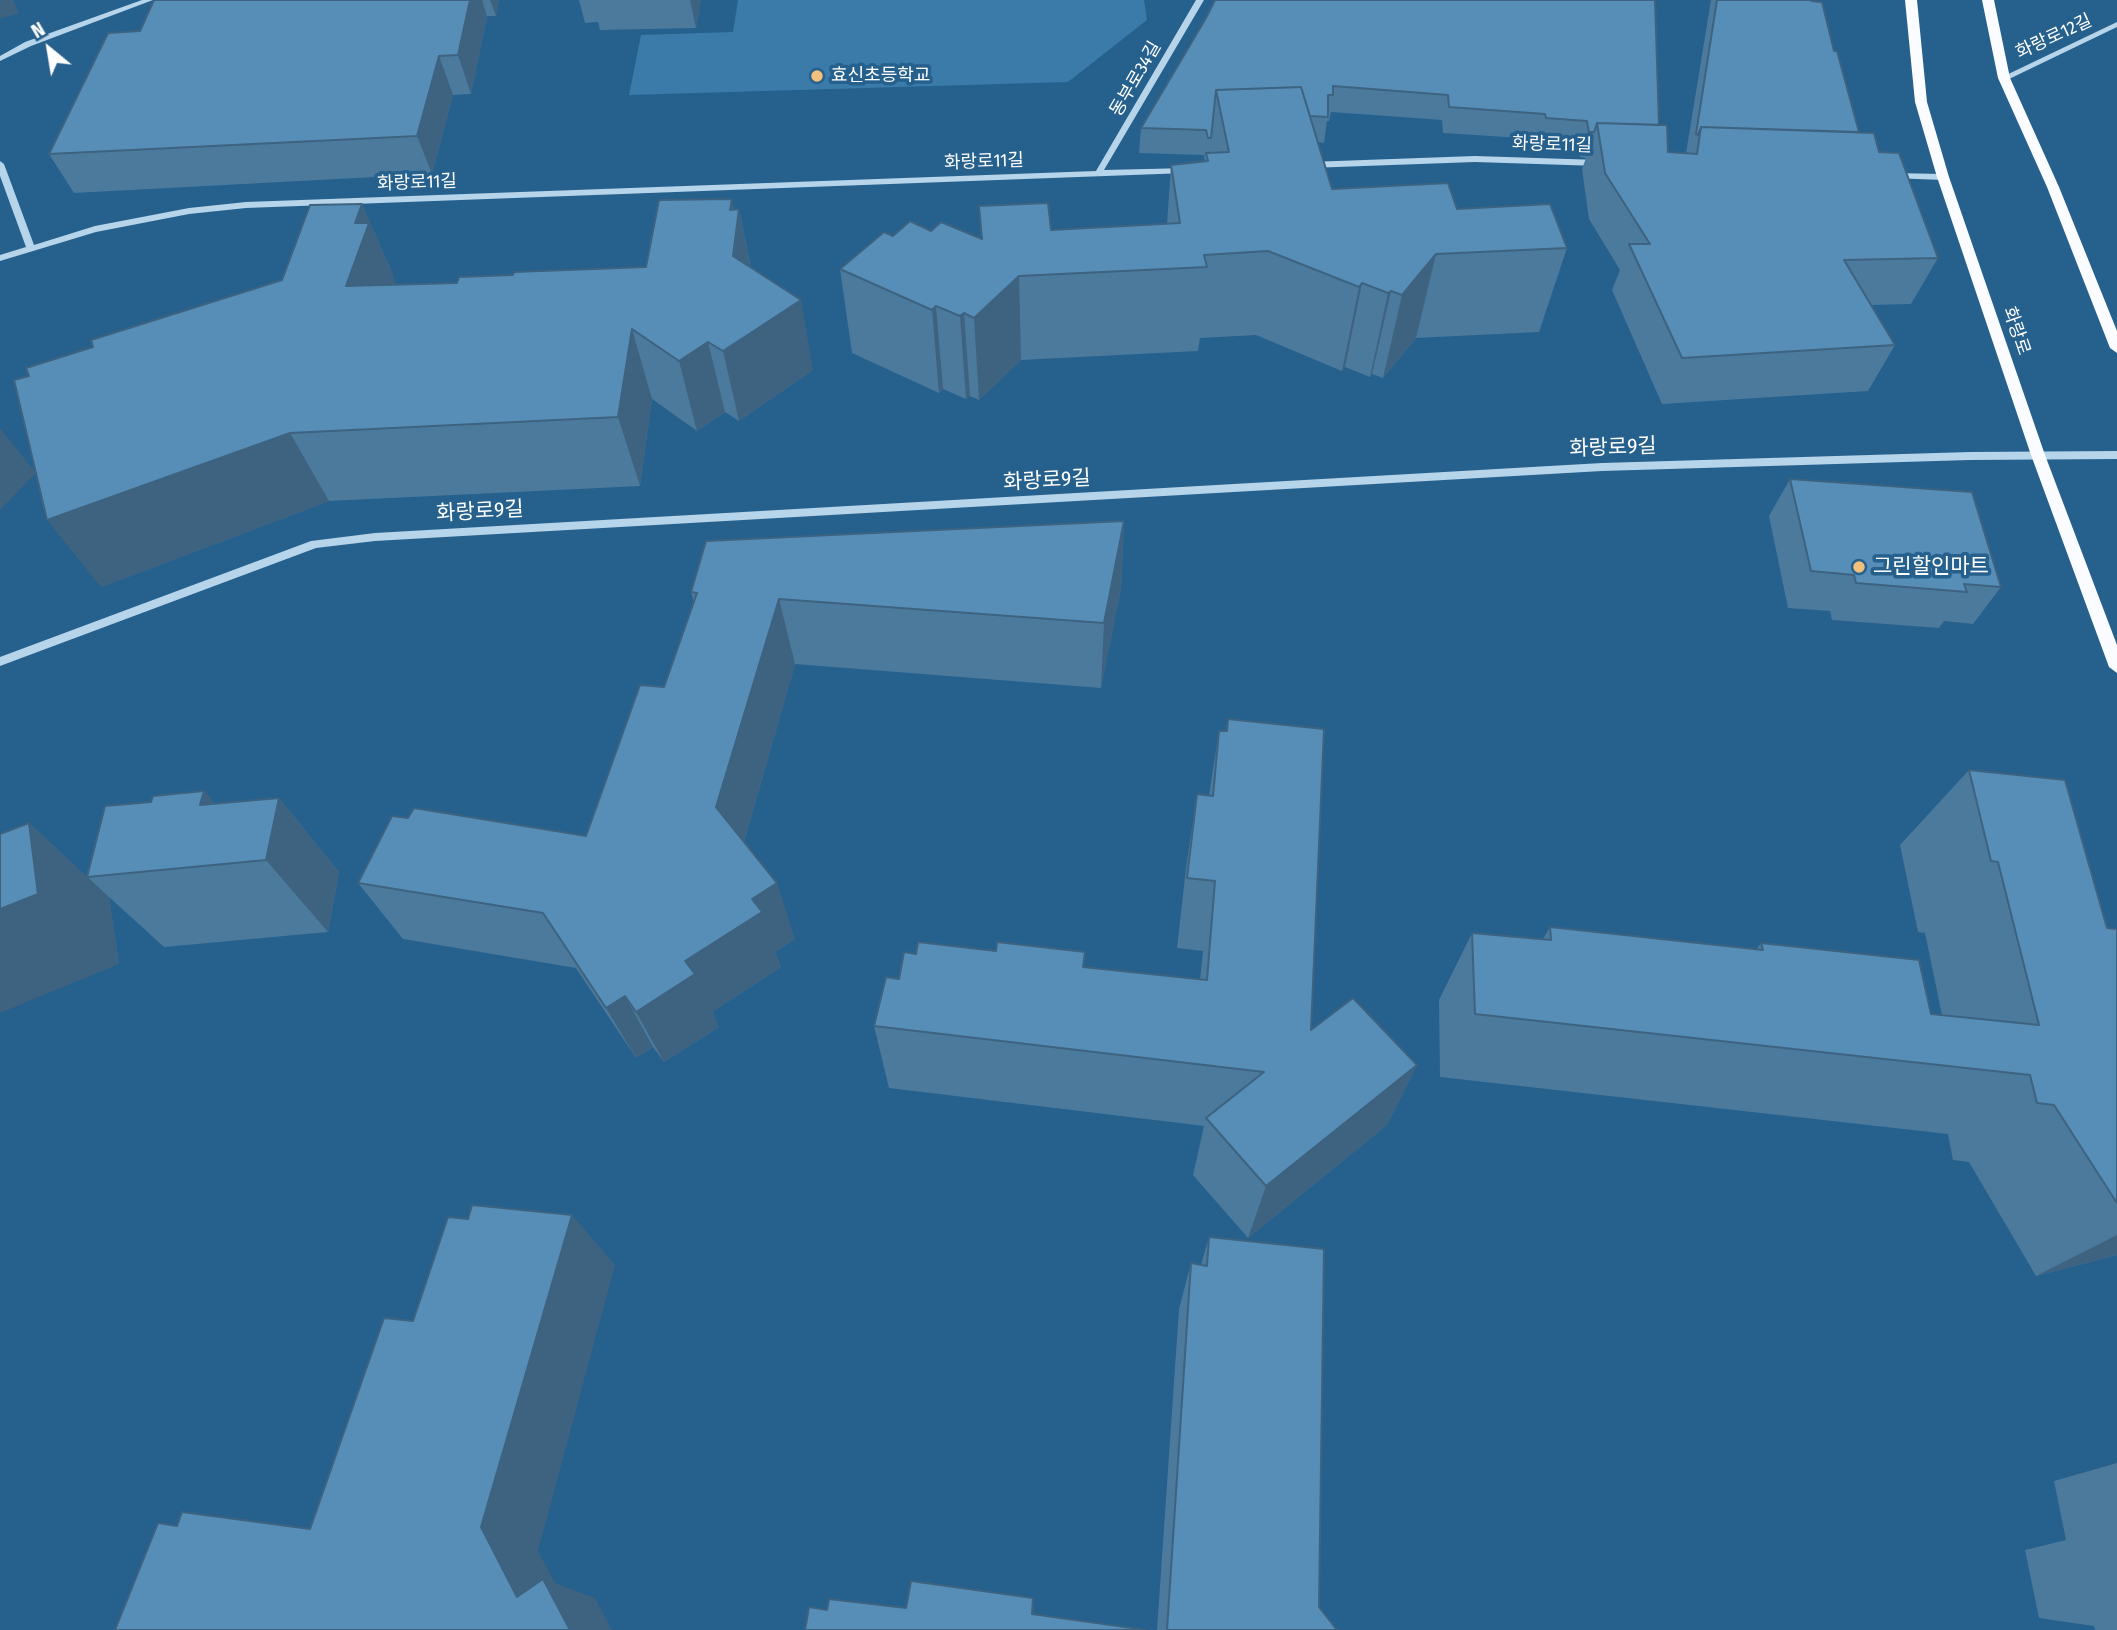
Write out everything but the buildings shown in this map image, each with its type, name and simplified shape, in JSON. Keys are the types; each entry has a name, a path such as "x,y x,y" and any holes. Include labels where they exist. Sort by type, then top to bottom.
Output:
{"main road":[{"name":"화랑로","path":"1911,0 1921,102 1943,177 2038,455 2117,667"},
{"path":"1988,0 2004,78 2053,187 2117,348"}],"street":[{"path":"0,59 27,44 149,0"},
{"name":"동부로34길","path":"1098,174 1200,0"},
{"name":"화랑로12길","path":"2004,78 2117,24"},
{"name":"화랑로11길","path":"1297,166 1475,159 1605,163"},
{"path":"0,164 31,248"},
{"name":"화랑로11길","path":"0,258 95,229 188,211 246,205 1191,170"},
{"path":"1880,175 1943,177"},
{"name":"화랑로9길","path":"0,662 315,544 375,537 1602,467 2117,455"}],"shaded area":[{"path":"738,0 1144,0 1147,20 1068,82 629,95 641,35 733,32"}],"place":[{"name":"효신초등학교","path":"817,76"},
{"name":"그린할인마트","path":"1859,567"}]}
